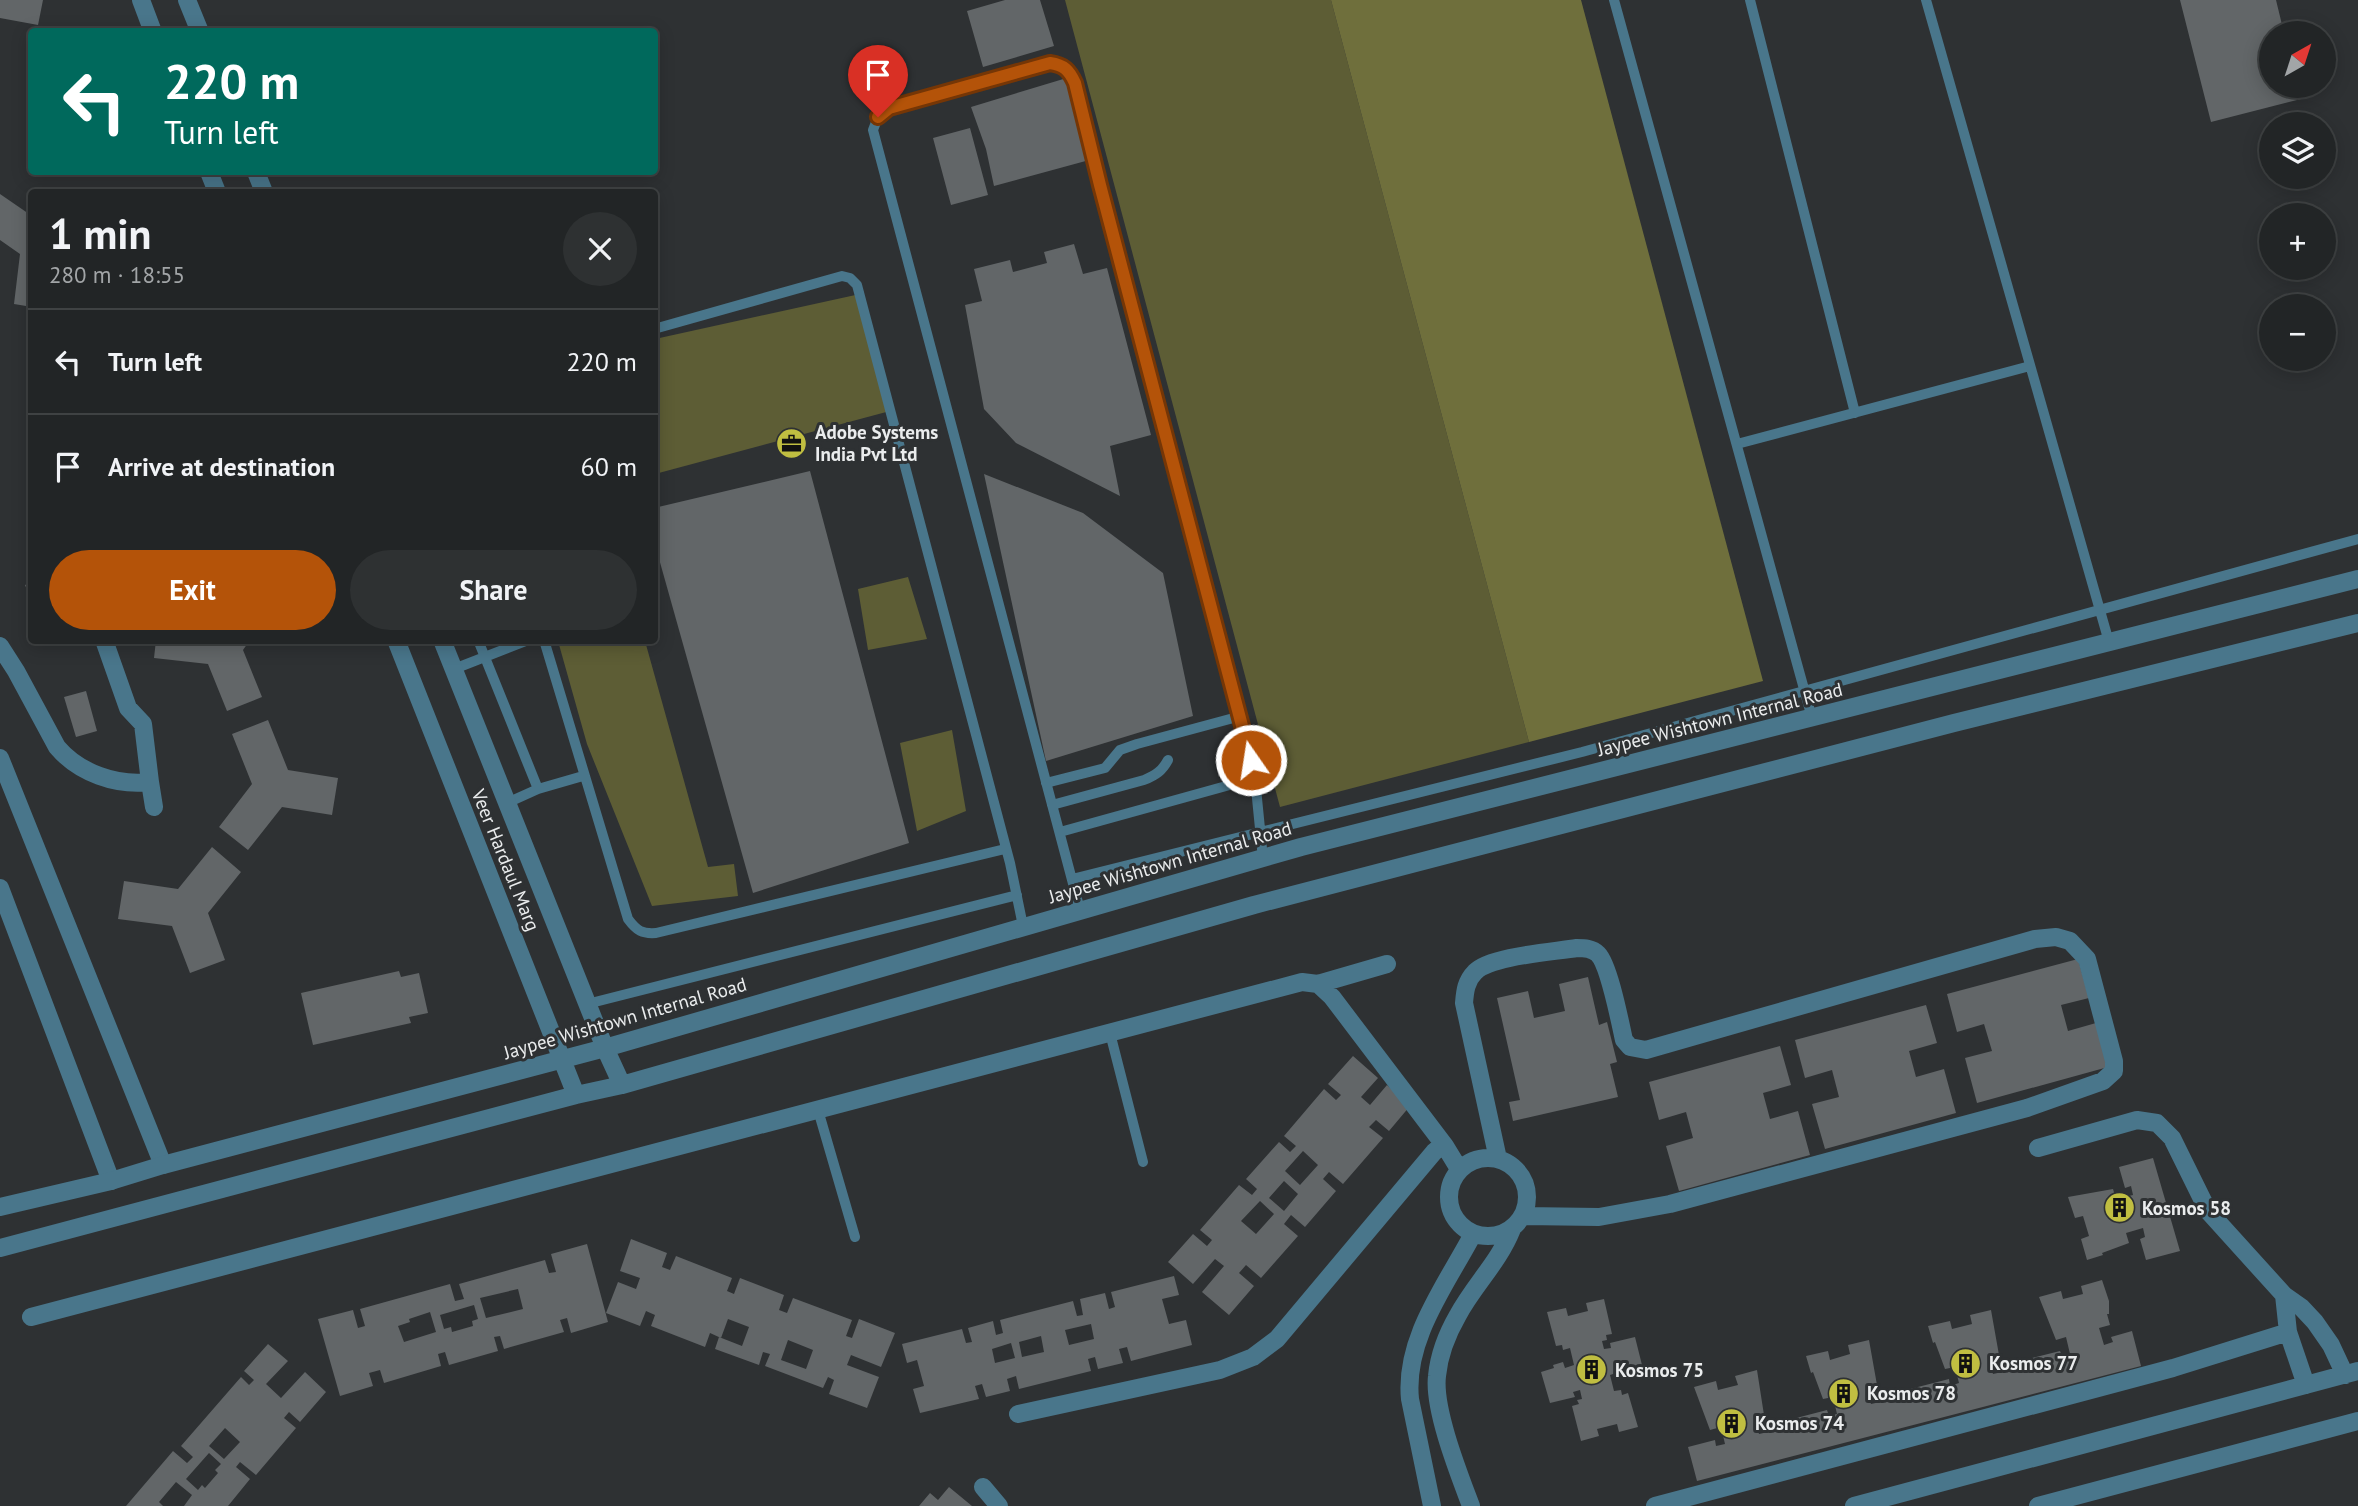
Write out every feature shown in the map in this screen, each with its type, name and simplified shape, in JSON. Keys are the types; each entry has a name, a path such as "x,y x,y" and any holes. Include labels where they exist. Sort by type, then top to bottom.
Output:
{"street":[{"path":"141,0 152,28"},
{"path":"187,0 198,28"},
{"name":"Jaypee Wishtown Internal Road","path":"0,1207 111,1181 605,1048 1301,847 2358,579"},
{"path":"0,1248 622,1085 1254,905 1954,723 2358,623"},
{"path":"105,644 128,708 143,724 154,807"},
{"name":"Veer Hardaul Marg","path":"398,644 576,1096"},
{"name":"Veer Hardaul Marg","path":"444,644 622,1085"},
{"path":"0,646 57,747 65,756 79,768 103,776 131,784 150,782"},
{"path":"0,758 163,1166"},
{"path":"0,888 111,1181"},
{"path":"1471,1506 1439,1404 1437,1378 1442,1352 1458,1314 1504,1249 1518,1222 1528,1201 1526,1186 1519,1172 1507,1163 1498,1159 1474,1160 1459,1169 1449,1188 1450,1206 1458,1223 1473,1234 1487,1237 1500,1235 1518,1222 1599,1217 1670,1204 2027,1108 2103,1081 2114,1071 2114,1061 2087,959 2070,941 2056,937 2035,939 1646,1051 1630,1046 1624,1040 1605,967 1599,954 1589,948 1489,962 1475,971 1466,984 1464,1003 1498,1159"},
{"path":"31,1317 1302,982 1318,984 1387,964"},
{"path":"1318,984 1332,997 1445,1146 1459,1169"},
{"path":"1854,1506 2351,1373 2315,1322 2301,1307 2284,1295 2208,1211 2172,1138 2157,1123 2137,1120 2038,1148"},
{"path":"1018,1414 1220,1370 1253,1357 1277,1339 1434,1152 1445,1146"},
{"path":"1432,1506 1410,1399 1414,1348 1473,1234"},
{"path":"2284,1295 2288,1332 2306,1385"},
{"path":"1655,1506 2160,1372 2288,1332"},
{"path":"2038,1506 2358,1421"},
{"path":"983,1487 999,1506"}],"lane":[{"path":"1614,0 1812,718"},
{"path":"1750,0 1855,413"},
{"path":"1926,0 2109,642"},
{"path":"1080,910 873,130 878,117 889,108 1050,63 1063,65 1075,83 1241,716 1255,778 1263,859"},
{"path":"658,328 842,276 850,278 857,285 1010,863 1023,926"},
{"path":"1737,444 2030,366"},
{"path":"1072,879 1581,752 2358,539"},
{"path":"479,644 538,789"},
{"path":"454,669 519,644"},
{"path":"545,644 628,919 636,930 646,933 670,930 1005,849"},
{"path":"1046,783 1105,768 1120,750 1137,744 1241,716"},
{"path":"1052,805 1157,775 1168,760"},
{"path":"507,803 538,789 583,776"},
{"path":"1060,832 1255,778"},
{"path":"587,1004 1017,895"},
{"path":"1110,1033 1143,1162"},
{"path":"818,1110 855,1237"}],"shaded area":[{"path":"1065,0 1331,0 1529,742 1280,807"},
{"path":"1331,0 1581,0 1763,681 1529,742"},
{"path":"860,294 890,411 658,473 658,338"},
{"path":"908,577 927,639 868,650 858,589"},
{"path":"559,644 646,644 708,867 734,864 738,896 652,906 587,744"},
{"path":"952,730 966,811 917,831 900,743"}],"building":[{"path":"0,0 43,0 38,25 0,18"},
{"path":"1005,0 1040,0 1054,46 983,67 967,11"},
{"path":"2180,0 2276,0 2281,21 2259,21 2259,98 2301,99 2211,122"},
{"path":"1070,77 1093,159 994,186 986,149 971,107"},
{"path":"970,128 988,195 951,205 933,138"},
{"path":"0,194 28,213 28,306 14,304 20,254 0,240"},
{"path":"1074,244 1083,274 1107,268 1151,435 1110,446 1120,496 1016,443 984,409 965,305 982,301 974,269 1010,260 1013,272 1047,263 1044,252"},
{"path":"810,471 909,843 753,893 658,555 658,507"},
{"path":"984,474 1083,513 1163,573 1193,716 1046,761"},
{"path":"156,644 247,644 243,650 262,697 227,711 208,664 154,658"},
{"path":"86,691 97,731 76,737 64,697"},
{"path":"268,720 288,770 338,778 332,815 282,807 248,850 219,827 252,784 232,734"},
{"path":"212,847 241,872 208,913 225,960 190,973 172,926 118,919 124,881 178,889"},
{"path":"2078,959 2089,998 2061,1005 2068,1031 2096,1023 2108,1067 1977,1103 1965,1058 1992,1051 1984,1024 1957,1032 1947,994"},
{"path":"399,971 401,977 419,973 428,1013 409,1017 411,1023 313,1045 301,993"},
{"path":"1588,977 1599,1025 1607,1022 1617,1062 1610,1064 1618,1097 1513,1121 1509,1102 1520,1100 1497,998 1528,991 1534,1018 1565,1011 1559,984"},
{"path":"1926,1005 1937,1043 1909,1051 1916,1077 1944,1069 1956,1113 1825,1149 1812,1104 1839,1097 1832,1070 1805,1078 1795,1040"},
{"path":"1780,1046 1791,1085 1763,1093 1770,1119 1798,1111 1810,1155 1679,1191 1666,1146 1693,1138 1686,1112 1659,1120 1649,1082"},
{"path":"1353,1056 1378,1078 1361,1097 1370,1105 1387,1085 1410,1106 1389,1131 1376,1120 1369,1127 1383,1138 1343,1184 1329,1172 1323,1179 1336,1191 1305,1227 1291,1215 1284,1224 1298,1236 1261,1278 1246,1265 1239,1273 1254,1286 1229,1315 1202,1292 1224,1266 1215,1259 1193,1284 1168,1262 1193,1234 1207,1246 1212,1240 1200,1230 1239,1185 1252,1195 1257,1189 1246,1179 1279,1142 1290,1152 1296,1146 1284,1136 1324,1089 1336,1100 1341,1095 1328,1084","holes":["1303,1151 1318,1165 1300,1185 1285,1171","1284,1181 1298,1194 1284,1211 1269,1198","1260,1201 1274,1214 1256,1234 1241,1221"]},
{"name":"Kosmos 58","path":"2153,1158 2180,1251 2146,1260 2140,1239 2145,1237 2143,1228 2126,1233 2129,1243 2087,1260 2081,1239 2089,1236 2083,1216 2075,1218 2068,1197 2113,1189 2116,1199 2133,1195 2131,1186 2125,1188 2119,1167"},
{"path":"631,1239 667,1253 662,1267 670,1270 676,1256 732,1278 727,1291 734,1294 740,1278 784,1295 779,1310 787,1313 793,1298 852,1320 846,1336 852,1338 859,1319 895,1333 881,1367 851,1355 847,1365 879,1377 867,1408 829,1394 834,1380 828,1377 823,1388 765,1366 770,1354 763,1352 759,1365 715,1349 719,1337 710,1333 705,1347 651,1326 655,1315 646,1311 640,1326 606,1313 618,1282 636,1289 640,1278 620,1271","holes":["728,1319 749,1327 742,1346 721,1338","788,1340 813,1350 806,1369 781,1360"]},
{"path":"587,1244 608,1322 571,1333 567,1318 560,1320 564,1332 504,1349 500,1336 494,1337 498,1351 449,1365 445,1352 438,1354 441,1366 384,1383 380,1370 369,1373 373,1386 340,1396 318,1319 353,1310 358,1328 365,1326 360,1309 450,1284 455,1301 464,1299 459,1284 545,1260 549,1273 556,1272 551,1254","holes":["518,1289 523,1309 486,1318 480,1298","474,1305 478,1319 472,1321 473,1326 452,1332 451,1327 444,1329 440,1315","430,1312 436,1332 404,1342 398,1326 410,1322 409,1319"]},
{"path":"1174,1276 1179,1295 1162,1299 1169,1324 1186,1320 1192,1345 1131,1361 1127,1347 1119,1349 1123,1363 1098,1369 1095,1357 1088,1359 1091,1371 1019,1389 1016,1376 1007,1379 1010,1391 986,1397 982,1384 975,1386 979,1399 920,1413 913,1389 924,1386 917,1360 907,1363 902,1344 962,1329 966,1343 972,1342 968,1328 993,1321 996,1335 1003,1333 1000,1320 1073,1301 1077,1316 1083,1315 1080,1299 1105,1293 1109,1309 1115,1307 1111,1292","holes":["1091,1324 1094,1339 1069,1345 1065,1330","1041,1336 1044,1352 1022,1357 1019,1342","1011,1343 1015,1358 995,1363 992,1349"]},
{"path":"2102,1280 2109,1301 2107,1314 2110,1325 2099,1328 2104,1345 2113,1342 2111,1337 2132,1331 2141,1366 1697,1481 1688,1447 1715,1440 1716,1446 1725,1444 1721,1427 1710,1430 1694,1387 1716,1381 1718,1390 1738,1385 1735,1376 1757,1370 1764,1415 1754,1418 1759,1434 1768,1432 1766,1426 1827,1410 1829,1416 1837,1414 1833,1397 1823,1399 1806,1356 1828,1351 1830,1360 1850,1354 1848,1345 1869,1340 1877,1385 1866,1388 1871,1404 1880,1402 1879,1397 1949,1379 1950,1386 1959,1383 1955,1367 1945,1369 1928,1326 1950,1321 1952,1329 1972,1324 1970,1315 1991,1310 1999,1355 1988,1357 1993,1374 2002,1372 2000,1366 2060,1351 2062,1356 2070,1354 2066,1337 2056,1340 2039,1297 2061,1291 2063,1299 2083,1294 2081,1286"},
{"name":"Kosmos 75","path":"1604,1299 1612,1334 1606,1335 1607,1340 1602,1341 1604,1349 1611,1348 1610,1343 1635,1337 1643,1369 1620,1378 1619,1372 1610,1375 1614,1391 1621,1390 1622,1395 1628,1393 1638,1427 1619,1432 1617,1424 1597,1429 1599,1436 1581,1441 1572,1406 1579,1404 1577,1400 1582,1399 1580,1390 1573,1392 1575,1397 1550,1403 1541,1372 1563,1362 1565,1368 1574,1365 1570,1348 1563,1350 1562,1345 1556,1346 1547,1312 1566,1308 1568,1316 1588,1311 1586,1303"},
{"path":"268,1344 288,1361 266,1384 281,1398 305,1372 326,1392 300,1422 289,1412 284,1418 296,1428 256,1475 240,1462 236,1467 250,1479 228,1506 184,1506 192,1495 176,1482 159,1502 163,1506 126,1506 173,1451 187,1463 193,1457 181,1446 241,1377 249,1385 254,1380 244,1371","holes":["225,1428 240,1442 224,1459 209,1446","209,1453 221,1464 215,1470 218,1473 205,1488 202,1485 198,1490 186,1479"]},
{"path":"949,1487 972,1506 919,1506 930,1493 938,1500"}],"place":[{"name":"Adobe Systems India Pvt Ltd","path":"792,443"},
{"name":"Kosmos 58","path":"2119,1208"},
{"name":"Kosmos 77","path":"1966,1363"},
{"name":"Kosmos 75","path":"1592,1370"},
{"name":"Kosmos 78","path":"1844,1393"},
{"name":"Kosmos 74","path":"1732,1423"}],"route":[{"path":"878,117 889,108 1050,63 1063,65 1070,73 1075,83 1251,760"}]}
